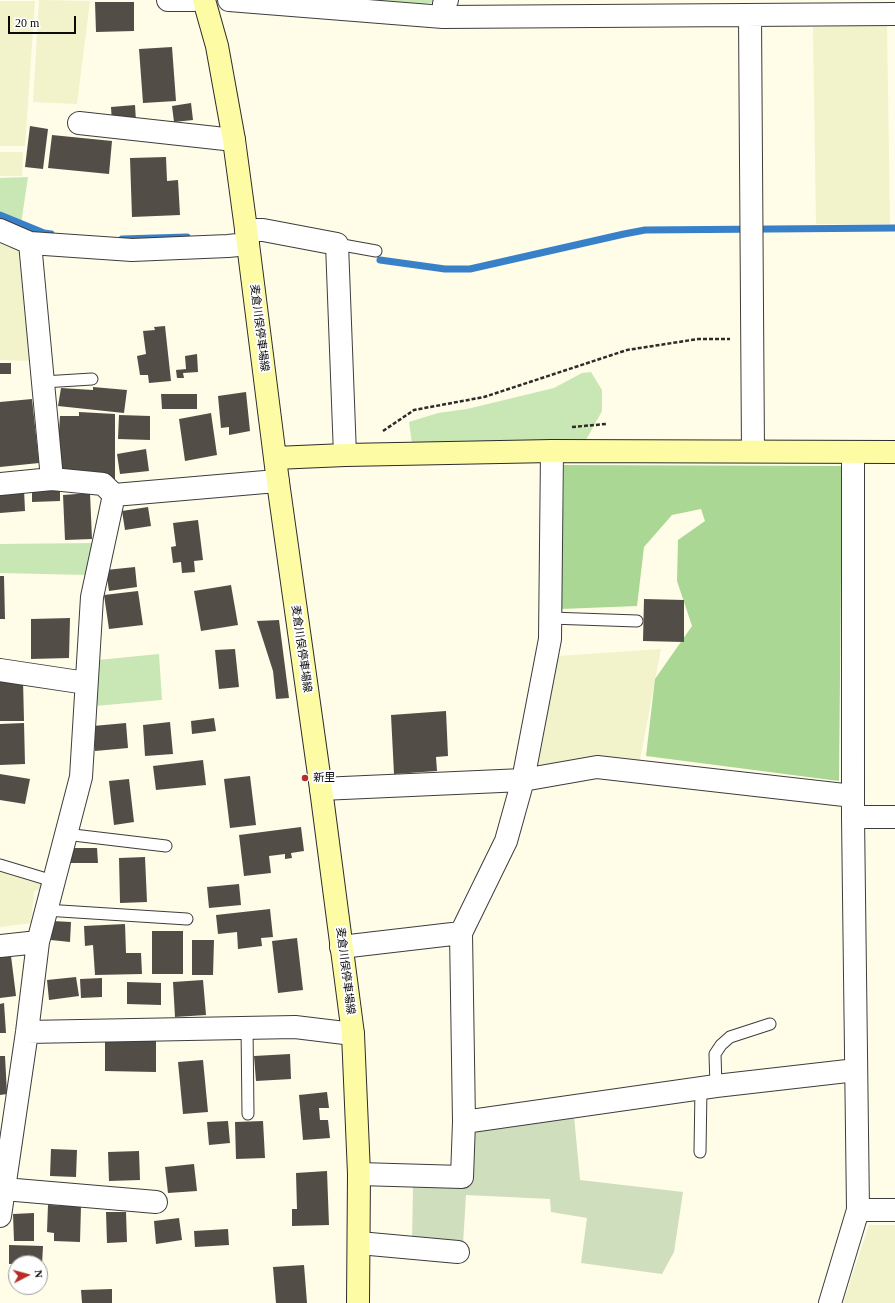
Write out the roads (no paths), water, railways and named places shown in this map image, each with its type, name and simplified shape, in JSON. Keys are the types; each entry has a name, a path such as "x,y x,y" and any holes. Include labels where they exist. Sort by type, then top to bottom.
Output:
{"main road":[{"name":"麦倉川俣停車場線","path":"204,0 217,46 234,140 278,482 321,789 353,1034 359,1174 358,1303"},
{"path":"275,458 345,455 552,451 895,452"}],"street":[{"path":"168,0 194,0"},
{"path":"229,0 445,9 884,9"},
{"path":"753,451 753,340 763,10"},
{"path":"79,123 234,140"},
{"path":"0,230 30,243 132,250 228,246 263,230 337,244 345,455"},
{"path":"30,243 52,479"},
{"path":"359,1174 462,1177 464,1122 461,933 506,841 523,780 550,639 552,451"},
{"path":"830,1303 858,1210 853,806 853,452"},
{"path":"0,484 52,479 103,484 114,495 278,482"},
{"path":"0,1216 27,1032 38,942 52,881 81,777 92,597 114,495"},
{"path":"0,670 86,683"},
{"path":"321,789 523,780 597,768 853,806 895,817"},
{"path":"341,947 461,933"},
{"path":"0,946 38,942"},
{"path":"27,1032 295,1027 353,1034"},
{"path":"464,1122 708,1087 856,1070"},
{"path":"4,1189 156,1202"},
{"path":"858,1210 895,1210"},
{"path":"359,1243 458,1252"}],"lane":[{"path":"337,244 376,251"},
{"path":"43,382 92,379"},
{"path":"550,618 638,621"},
{"path":"65,834 166,846"},
{"path":"0,865 52,881"},
{"path":"45,910 187,919"},
{"path":"700,1152 708,1087 715,1054 720,1045 730,1037 770,1024"},
{"path":"247,1028 248,1114"}],"waterway":[{"path":"0,215 44,233 51,234"},
{"path":"380,260 445,269 470,269 645,230 895,228"},
{"path":"122,239 187,237"}],"place":[{"name":"新里","path":"305,778"}]}
